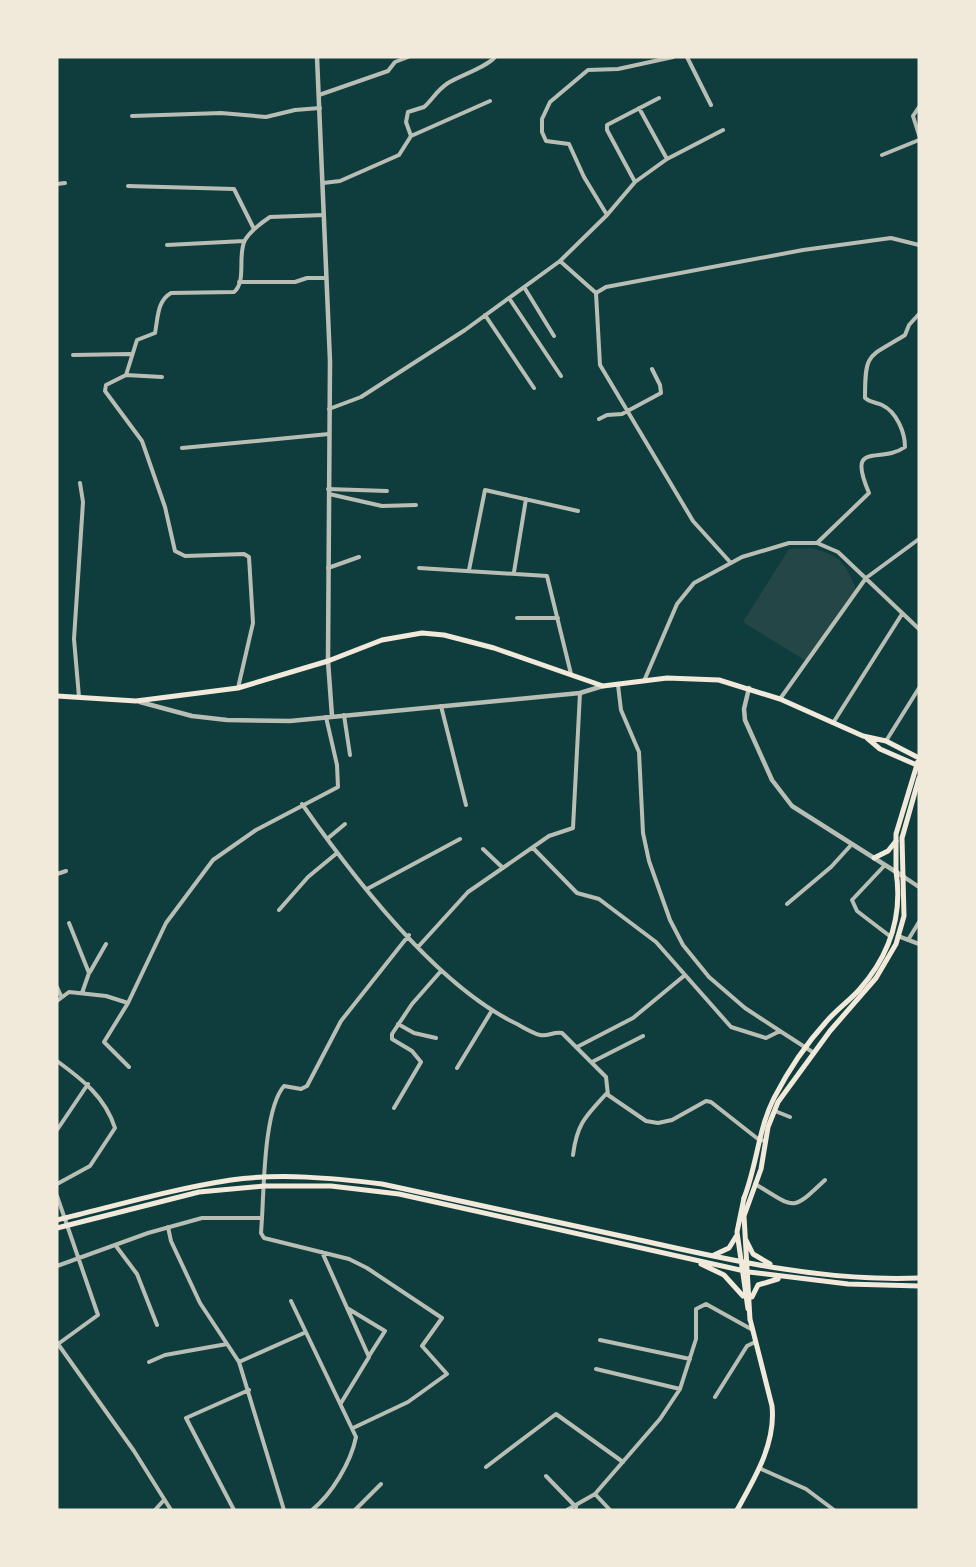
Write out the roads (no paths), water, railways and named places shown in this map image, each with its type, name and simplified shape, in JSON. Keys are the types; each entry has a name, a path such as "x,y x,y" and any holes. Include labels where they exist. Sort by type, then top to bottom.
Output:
{"main road":[{"path":"57,696 136,701 238,688 328,661 382,640 422,633 444,635 494,648 603,686 693,677 719,680 780,699 863,736 886,741 919,758 896,841 900,909 891,938 869,977 807,1046 774,1098 758,1139 755,1165 744,1198 741,1230 741,1271 749,1304"},
{"path":"863,736 880,749 917,766"},
{"path":"709,1256 729,1248 741,1230 775,1111 814,1053 876,978 898,936 904,916 902,838 919,778"},
{"path":"874,858 888,851 896,841"},
{"path":"57,1220 167,1191 233,1180 328,1178 382,1184 709,1256 861,1277 919,1278"},
{"path":"57,1228 199,1192 264,1186 331,1186 399,1194 741,1271 848,1284 919,1286"},
{"path":"737,1510 759,1468 773,1420 772,1406 751,1329 747,1262 741,1230"},
{"path":"741,1230 753,1254 775,1266"},
{"path":"694,1260 724,1275 749,1304"},
{"path":"749,1304 758,1285 773,1279 789,1278"}],"street":[{"path":"129,1067 104,1045 128,1003 166,923 213,860 256,830 302,804 335,789 339,783 329,717 330,362 317,57"},
{"path":"319,95 388,71 395,62 408,57"},
{"path":"411,136 406,122 408,112 424,107 432,95 449,82 475,68 489,64 495,57"},
{"path":"607,215 584,177 569,144 546,141 542,132 542,119 552,99 590,69 618,69 673,57"},
{"path":"687,57 711,105"},
{"path":"635,182 606,128 659,98"},
{"path":"323,183 340,181 399,155 411,136 490,101"},
{"path":"132,116 220,113 267,117 295,110 320,108"},
{"path":"639,108 667,159"},
{"path":"919,108 913,116 919,135"},
{"path":"329,409 361,397 485,315 560,261 607,215 635,182 667,159 723,130"},
{"path":"882,154 919,140"},
{"path":"57,184 65,183"},
{"path":"128,186 234,189 254,229"},
{"path":"126,375 130,354 137,340 155,333 160,303 166,296 171,293 234,292 239,282 244,241 254,229 270,217 325,215"},
{"path":"596,293 606,287 803,250 891,238 919,244"},
{"path":"167,245 244,241"},
{"path":"560,261 596,293 600,365 693,521 729,562"},
{"path":"239,282 295,282 307,278 326,278"},
{"path":"524,287 554,336"},
{"path":"509,298 561,376"},
{"path":"818,543 869,493 860,467 862,460 874,454 899,452 905,447 902,427 887,408 870,403 865,398 865,369 873,352 905,336 914,317 919,314"},
{"path":"485,315 534,388"},
{"path":"73,355 130,354"},
{"path":"599,419 608,415 622,414 661,393 660,385 651,369"},
{"path":"162,377 126,375 106,385 105,392 142,441 165,507 175,551 185,556 244,554 251,562 253,623 238,688"},
{"path":"182,448 329,434"},
{"path":"79,697 74,639 83,502 80,483"},
{"path":"469,570 483,492 490,490 578,511"},
{"path":"328,492 387,491"},
{"path":"328,492 382,506 416,505"},
{"path":"513,572 526,499"},
{"path":"780,699 866,578 919,539"},
{"path":"644,682 682,596 694,584 729,562 759,550 789,543 818,543 838,552 919,629"},
{"path":"328,568 358,557"},
{"path":"419,568 513,572 547,576 571,676"},
{"path":"833,723 902,614"},
{"path":"517,618 558,618"},
{"path":"136,701 192,716 227,720 290,721 580,693 603,686"},
{"path":"618,686 621,710 639,752 643,833 649,861 670,920 683,945 709,977 745,1008 807,1046 814,1053"},
{"path":"749,688 744,709 745,720 780,794 792,806 919,887"},
{"path":"886,741 919,688"},
{"path":"418,947 468,892 549,836 573,828 580,693"},
{"path":"441,706 466,805"},
{"path":"344,715 350,754"},
{"path":"302,804 337,854 441,970 491,1012 538,1035 562,1033 606,1077 607,1093 582,1120 575,1136 573,1155"},
{"path":"327,839 345,824"},
{"path":"367,889 460,839"},
{"path":"787,904 831,867 852,844"},
{"path":"533,848 577,893 599,899 656,942 731,1027 766,1038 780,1031"},
{"path":"483,849 503,868"},
{"path":"279,910 308,877 337,854"},
{"path":"885,864 852,900 856,911 891,938"},
{"path":"57,874 66,871"},
{"path":"908,940 919,922"},
{"path":"69,923 89,973"},
{"path":"353,1428 408,1402 447,1374 422,1346 442,1318 367,1268 349,1259 264,1238 261,1233 264,1178 277,1094 284,1086 301,1089 307,1086 341,1021 409,935"},
{"path":"898,936 919,944"},
{"path":"82,993 89,973 106,944"},
{"path":"394,1108 421,1064 419,1057 393,1039 392,1034 441,970"},
{"path":"577,1047 633,1018 685,975"},
{"path":"57,987 61,996"},
{"path":"57,1001 69,992 106,996 128,1003"},
{"path":"457,1068 491,1012"},
{"path":"398,1024 414,1033 436,1038"},
{"path":"592,1062 643,1035"},
{"path":"57,1061 88,1084 109,1108 115,1128 90,1166 57,1184"},
{"path":"57,1130 88,1084"},
{"path":"607,1093 646,1121 658,1123 672,1120 699,1103 711,1102 758,1139 765,1141"},
{"path":"775,1111 790,1117"},
{"path":"755,1184 790,1204 800,1203 825,1180"},
{"path":"57,1196 98,1315 59,1345 134,1451 171,1510"},
{"path":"57,1266 168,1227 202,1218 262,1218"},
{"path":"168,1227 171,1241 200,1303 239,1362 284,1510"},
{"path":"116,1246 136,1274 157,1325"},
{"path":"321,1251 369,1357"},
{"path":"291,1301 304,1333 356,1437 355,1446 342,1475 321,1503 312,1510"},
{"path":"567,1510 576,1507 595,1494 660,1419 680,1389 696,1339 696,1309 699,1305 706,1304 751,1329"},
{"path":"341,1403 387,1329 346,1307"},
{"path":"239,1362 304,1333"},
{"path":"600,1340 691,1359"},
{"path":"715,1397 742,1353 754,1342"},
{"path":"149,1362 165,1355 227,1344"},
{"path":"596,1369 680,1389"},
{"path":"234,1510 186,1418 249,1390"},
{"path":"486,1467 556,1414 623,1462"},
{"path":"759,1468 806,1489 834,1510"},
{"path":"546,1476 576,1507"},
{"path":"355,1510 381,1484"},
{"path":"595,1494 610,1510"},
{"path":"155,1510 164,1500"}]}
